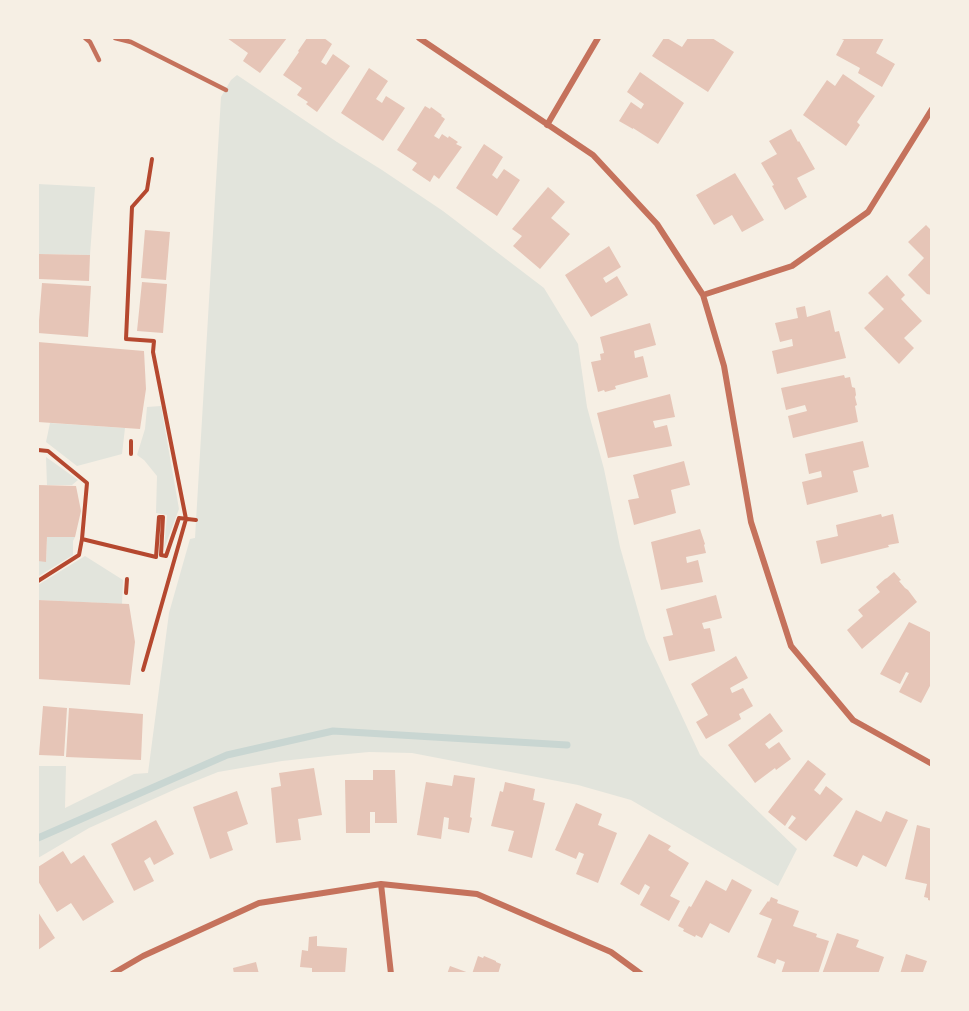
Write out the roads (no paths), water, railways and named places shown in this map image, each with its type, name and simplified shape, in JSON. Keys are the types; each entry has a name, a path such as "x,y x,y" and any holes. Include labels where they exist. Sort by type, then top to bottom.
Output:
{"street":[{"path":"418,38 594,155 657,224 703,295 724,366 751,522 791,646 853,720 932,764"},
{"path":"547,125 598,38"},
{"path":"703,295 792,266 868,212 932,109"},
{"path":"112,974 143,956 259,903 381,884 477,894 611,952 641,974"},
{"path":"381,884 391,974"}],"lane":[{"path":"85,38 90,42 99,60"},
{"path":"115,38 131,42 225,90"}],"waterway":[{"path":"38,838 227,755 333,731 567,745"}]}
